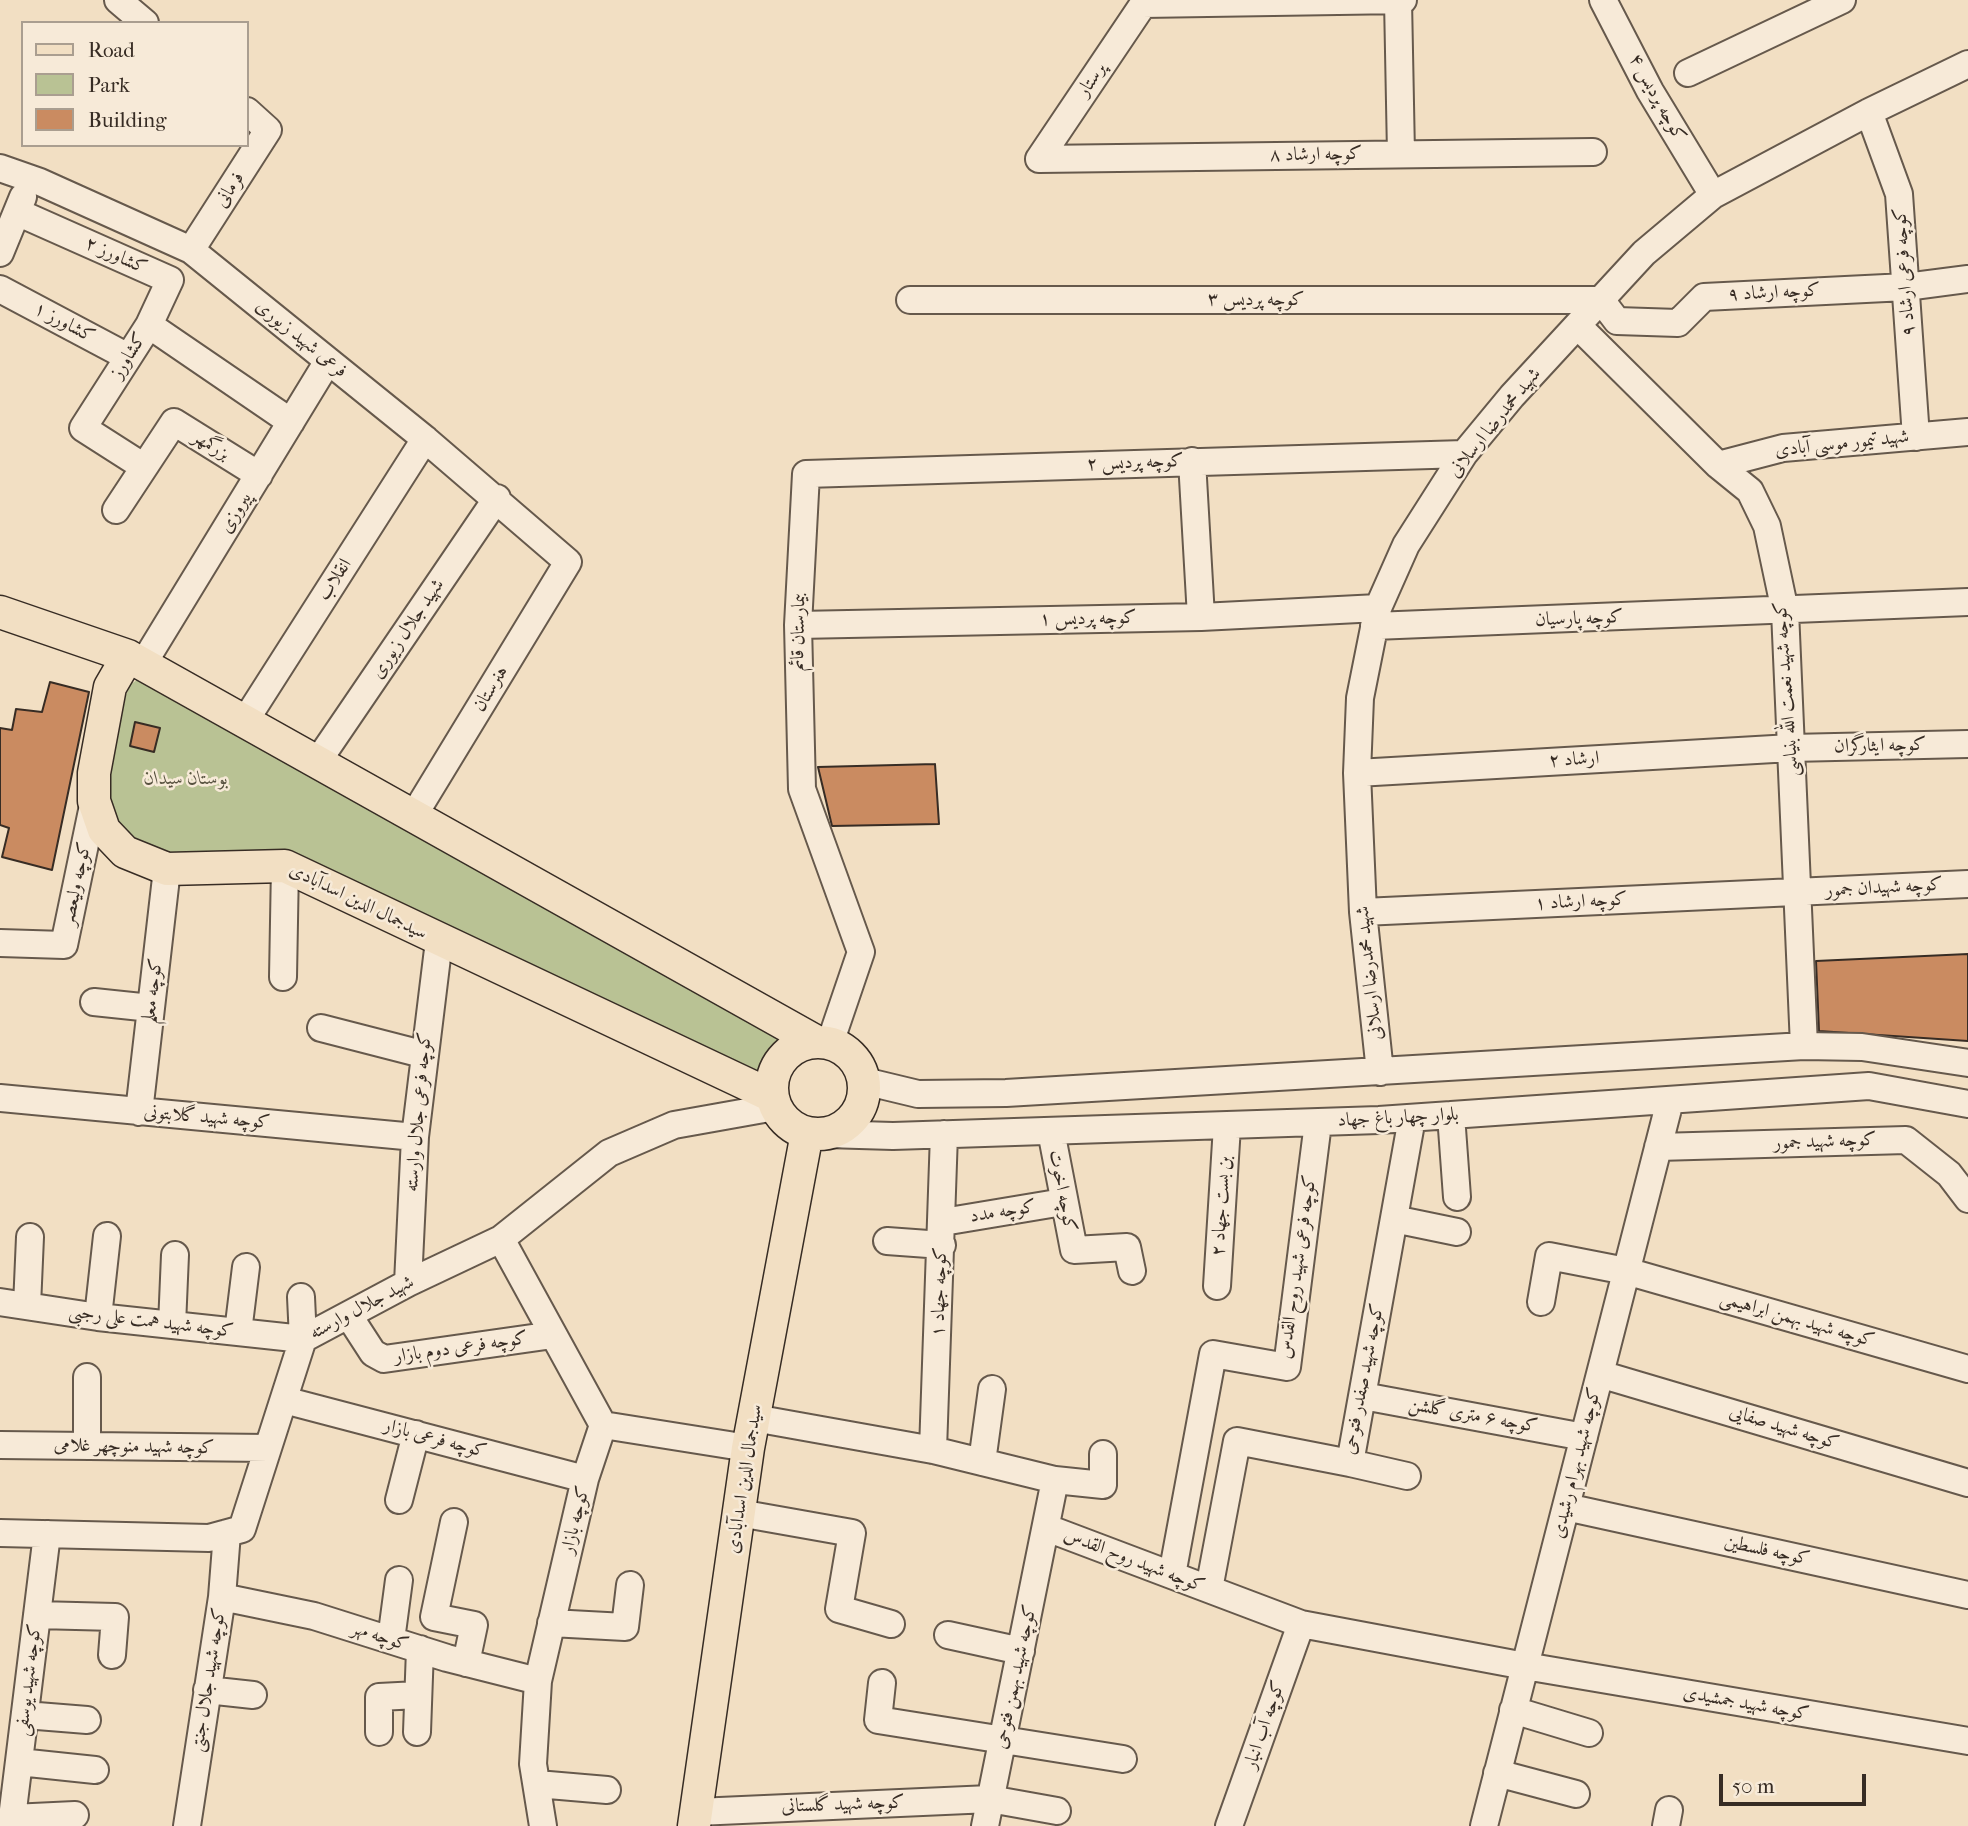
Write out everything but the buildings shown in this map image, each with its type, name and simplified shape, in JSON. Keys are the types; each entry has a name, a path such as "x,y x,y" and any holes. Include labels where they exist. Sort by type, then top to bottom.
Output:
{"main road":[{"path":"0,612 136,660 852,1057 864,1080 864,1095 855,1115 839,1129 816,1133 791,1126 773,1102 771,1081 776,1066 793,1049 822,1042"},
{"name":"سیدجمال الدین اسدآبادی","path":"136,660 110,687 94,773 94,801 104,830 125,852 167,869 285,866 773,1102"},
{"name":"سیدجمال الدین اسدآبادی","path":"696,1819 751,1433 816,1133"}],"street":[{"path":"118,0 143,21"},
{"path":"1145,2 1400,0 1401,154"},
{"name":"کوچه پردیس ۴","path":"1603,0 1650,91 1713,195"},
{"name":"پرستار","path":"1039,159 1145,2"},
{"path":"1688,73 1826,3"},
{"name":"شهید محمدرضا ارسلانی","path":"1380,1072 1363,912 1357,773 1360,698 1376,617 1406,545 1464,454 1512,396 1579,327 1644,253 1713,195 1868,112 1968,64"},
{"name":"فرمانی","path":"191,250 268,130 248,112"},
{"name":"کوچه فرعی ارشاد ۹","path":"1868,112 1899,194 1916,437"},
{"name":"کوچه ارشاد ۸","path":"1039,159 1593,152"},
{"name":"فرعی شهید زیوری","path":"0,168 31,179 191,250 425,439 568,562"},
{"path":"0,253 31,179"},
{"name":"کشاورز ۲","path":"17,212 170,280 149,325"},
{"name":"کوچه ارشاد ۹","path":"1601,300 1617,321 1678,323 1704,297 1906,287 1968,279"},
{"name":"کشاورز ۱","path":"0,289 128,357"},
{"name":"کوچه پردیس ۳","path":"910,300 1601,300"},
{"name":"کشاورز","path":"145,467 83,428 149,325 291,422"},
{"name":"کوچه شهید نعمت الله بنیاسی","path":"1579,327 1718,465 1750,491 1767,526 1785,611 1804,1046"},
{"name":"پیروزی","path":"136,660 259,475 328,361"},
{"name":"بزرگمهر","path":"145,467 174,422 259,475"},
{"name":"شهید تیمور موسی آبادی","path":"1718,465 1783,448 1968,432"},
{"name":"انقلاب","path":"245,720 425,439"},
{"name":"کوچه پردیس ۲","path":"806,474 1464,454"},
{"path":"1192,461 1201,617"},
{"path":"116,510 145,467"},
{"name":"بیمارستان قائم","path":"806,474 798,625 802,789 861,952 822,1042"},
{"name":"شهید جلال زیوری","path":"318,761 497,499"},
{"name":"هنرستان","path":"414,815 568,562"},
{"name":"کوچه پارسیان","path":"1376,617 1785,611 1968,602"},
{"name":"کوچه پردیس ۱","path":"798,625 1201,617 1376,617"},
{"name":"کوچه ایثارگران","path":"1791,748 1968,744"},
{"name":"ارشاد ۲","path":"1357,773 1791,748"},
{"name":"کوچه ولیعصر","path":"0,943 64,945 94,801"},
{"path":"283,977 285,866"},
{"name":"کوچه معلم","path":"139,1112 167,869"},
{"name":"کوچه شهیدان جمور","path":"1799,892 1968,884"},
{"name":"کوچه ارشاد ۱","path":"1363,912 1799,892"},
{"name":"کوچه فرعی جلال وارسته","path":"408,1283 422,1054 439,941"},
{"path":"94,1002 151,1008"},
{"path":"321,1028 422,1054"},
{"path":"864,1080 918,1094 1006,1093 1380,1072 1665,1052 1804,1046 1862,1047 1968,1063"},
{"name":"بلوار چهار باغ جهاد","path":"816,1133 944,1134 1318,1123 1868,1086 1968,1104"},
{"name":"کوچه شهید گلابتونی","path":"0,1098 415,1137"},
{"name":"کوچه شهید بهرام رشیدی","path":"1483,1826 1670,1101"},
{"name":"شهید جلال وارسته","path":"227,1533 242,1528 303,1339 408,1283 501,1239 609,1153 674,1125 773,1102"},
{"path":"1451,1115 1457,1197"},
{"name":"کوچه شهید صفدر فتوحی","path":"1209,1589 1237,1441 1350,1463 1412,1118"},
{"name":"کوچه فرعی شهید روح القدس","path":"1171,1575 1213,1354 1287,1367 1318,1123"},
{"name":"بن بست جهاد ۲","path":"1217,1286 1227,1126"},
{"name":"کوچه اخوت","path":"1051,1131 1074,1250 1127,1247 1132,1271"},
{"name":"کوچه جهاد ۱","path":"933,1450 944,1134"},
{"name":"کوچه شهید جمور","path":"1658,1147 1906,1140 1949,1174 1968,1199"},
{"name":"کوچه مدد","path":"887,1241 942,1234 1063,1202"},
{"path":"1394,1219 1457,1232"},
{"path":"99,1317 107,1236"},
{"path":"27,1307 30,1237"},
{"path":"501,1239 603,1425 751,1433 933,1450 1055,1480 1103,1485 1103,1454"},
{"path":"172,1325 175,1255"},
{"name":"کوچه شهید بهمن ابراهیمی","path":"1541,1302 1549,1256 1626,1271 1968,1370"},
{"path":"238,1332 246,1267"},
{"path":"301,1297 303,1339"},
{"name":"کوچه شهید همت علی رجبی","path":"0,1302 99,1317 303,1339"},
{"name":"کوچه فرعی دوم بازار","path":"349,1316 373,1353 384,1359 553,1335"},
{"name":"کوچه شهید صفایی","path":"1600,1374 1968,1483"},
{"path":"88,1377 88,1446"},
{"path":"982,1462 992,1389"},
{"name":"کوچه ۶ متری گلشن","path":"1363,1396 1584,1437"},
{"name":"کوچه فرعی بازار","path":"284,1400 585,1479"},
{"name":"کوچه بازار","path":"543,1826 533,1764 538,1681 585,1479 603,1425"},
{"path":"399,1500 416,1434"},
{"name":"کوچه شهید منوچهر غلامی","path":"0,1445 268,1448"},
{"path":"1350,1463 1407,1476"},
{"name":"کوچه شهید روح القدس","path":"1055,1480 1047,1528 1301,1624 1525,1667"},
{"name":"کوچه فلسطین","path":"1566,1507 1968,1595"},
{"path":"739,1513 852,1533 838,1609 891,1624"},
{"path":"454,1522 434,1617 474,1625 466,1663"},
{"name":"کوچه شهید بهمن فتوحی","path":"985,1826 1047,1528"},
{"path":"0,1533 209,1538 227,1533"},
{"name":"کوچه شهید جلال جنتی","path":"187,1826 222,1597 227,1533"},
{"name":"کوچه شهید یوسفی","path":"12,1822 47,1534"},
{"path":"391,1640 399,1580"},
{"path":"551,1623 625,1627 630,1585"},
{"name":"کوچه مهر","path":"222,1597 314,1616 420,1650 538,1681"},
{"path":"37,1615 115,1617 113,1655"},
{"name":"کوچه آب انبار","path":"1229,1826 1301,1624"},
{"path":"948,1635 1021,1651"},
{"path":"417,1732 420,1650"},
{"name":"کوچه شهید جمشیدی","path":"1525,1667 1968,1741"},
{"path":"882,1683 878,1720 1123,1759"},
{"path":"207,1690 253,1695"},
{"path":"379,1732 379,1698 418,1695"},
{"path":"1513,1710 1589,1733"},
{"path":"24,1715 88,1720"},
{"path":"19,1762 95,1770"},
{"path":"1497,1773 1576,1794"},
{"path":"537,1784 607,1790"},
{"name":"کوچه شهید گلستانی","path":"696,1819 990,1799 1058,1811"},
{"path":"12,1822 75,1815"}],"green space":[{"name":"بوستان سیدان","path":"140,678 798,1037 776,1050 766,1066 762,1085 287,849 160,855 145,853 117,821 109,798 109,779 126,695 131,684"}]}
